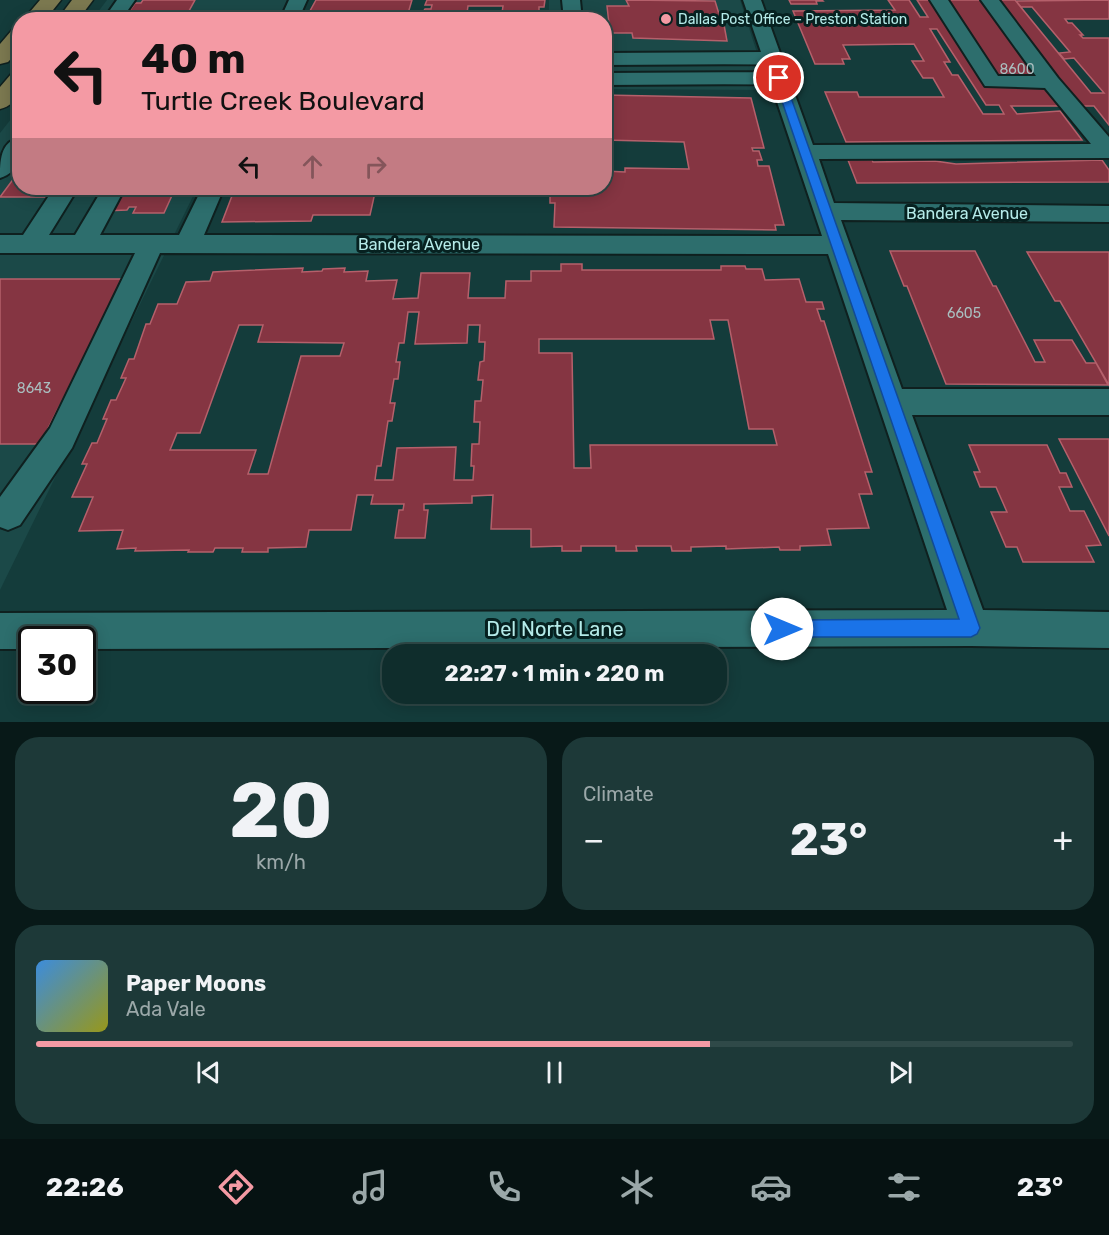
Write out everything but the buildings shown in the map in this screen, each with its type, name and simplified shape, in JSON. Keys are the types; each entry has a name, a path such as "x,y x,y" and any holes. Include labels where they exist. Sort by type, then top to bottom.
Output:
{"main road":[{"path":"40,12 51,0"},
{"path":"73,12 83,0"},
{"path":"0,57 12,44"}],"street":[{"path":"752,0 971,628"},
{"path":"939,0 992,82 1051,82"},
{"path":"990,0 1051,82 1109,151"},
{"path":"612,58 772,58"},
{"path":"612,79 779,78"},
{"path":"805,152 1109,151"},
{"path":"0,170 12,154"},
{"path":"31,243 62,195"},
{"path":"82,243 110,195"},
{"path":"188,243 210,195"},
{"name":"Bandera Avenue","path":"825,210 855,213 1109,214"},
{"path":"3,520 61,438 152,243"},
{"name":"Bandera Avenue","path":"0,244 838,245"},
{"path":"892,402 1109,402"},
{"name":"Del Norte Lane","path":"0,631 971,628 1109,630"}],"shaded area":[{"path":"107,0 287,0 281,12 98,12"},
{"path":"549,0 740,0 769,90 612,89 612,12 549,12"},
{"path":"12,118 12,195 194,195 0,590 0,133"}],"place":[{"name":"Dallas Post Office – Preston Station","path":"666,19"}],"route":[{"path":"779,78 971,628 782,629"}]}
